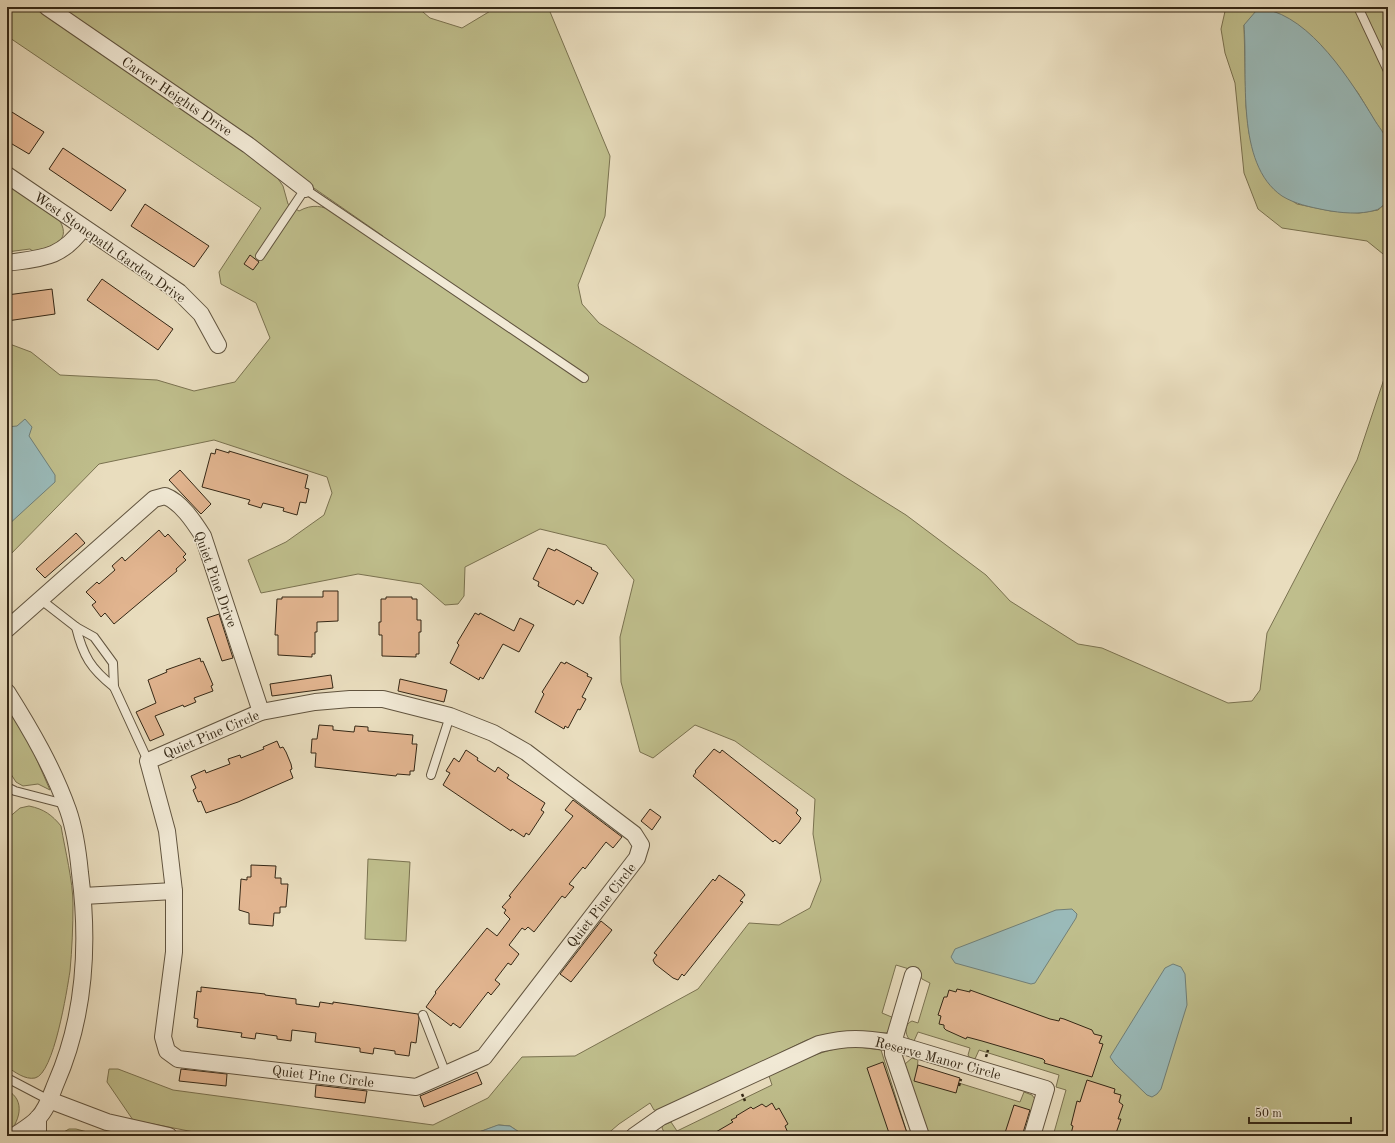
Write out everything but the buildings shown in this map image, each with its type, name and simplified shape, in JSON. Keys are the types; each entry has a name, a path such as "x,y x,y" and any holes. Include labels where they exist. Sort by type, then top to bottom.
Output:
{"street":[{"name":"Carver Heights Drive","path":"47,7 248,145 305,189"},
{"name":"West Stonepath Garden Drive","path":"7,175 179,292 201,314 218,345"},
{"path":"7,262 52,256 73,242 83,228"},
{"name":"Quiet Pine Drive","path":"7,629 154,499 165,496 170,498 197,526 203,536 260,712"},
{"path":"7,692 49,762 65,804 78,851 85,914 85,957 77,1018 63,1068 49,1100 38,1118 14,1136"},
{"name":"Quiet Pine Circle","path":"350,699 383,699 450,716 493,733 526,752 634,834 641,845 637,858 484,1057 416,1088 178,1059 171,1056 167,1051 163,1037 174,952 174,891 167,831 148,761 260,712 315,702 350,699"},
{"path":"83,896 174,891"},
{"path":"913,975 893,1043 894,1058 921,1136"},
{"name":"Reserve Manor Circle","path":"634,1136 661,1117 818,1044 844,1038 893,1043 1046,1088 1032,1136"},
{"path":"49,1100 107,1122 145,1134 169,1136"},
{"path":"38,1118 38,1136"}],"lane":[{"path":"1358,7 1388,71"},
{"path":"260,256 305,189 584,378"},
{"path":"40,599 76,627 94,637 113,663 114,688"},
{"path":"76,627 82,649 100,675 114,688 148,761"},
{"path":"431,775 450,716"},
{"path":"7,787 15,791 65,804"},
{"path":"423,1016 446,1074"},
{"path":"7,1078 49,1100"}],"shaded area":[{"path":"7,7 33,7 272,170 283,186 288,204 299,211 317,206 325,208 364,231 383,236 53,7 417,7 430,18 462,28 497,7 548,7 610,156 605,216 578,285 582,304 599,323 906,515 986,575 1010,601 1078,644 1102,648 1228,703 1252,701 1260,690 1267,633 1357,460 1388,367 1388,1136 1053,1136 1066,1090 1056,1087 1059,1075 979,1050 975,1059 970,1058 968,1055 970,1048 918,1032 914,1041 909,1039 906,1032 906,1027 909,1022 912,1021 918,1023 930,983 922,979 919,972 896,965 882,1013 894,1018 890,1030 886,1033 841,1032 807,1040 659,1111 654,1110 650,1103 619,1124 605,1136 525,1136 510,1126 499,1125 468,1136 214,1136 133,1120 107,1082 109,1069 118,1069 173,1090 433,1125 488,1098 522,1057 575,1056 698,989 749,923 779,925 810,908 821,880 813,834 815,799 735,741 695,725 653,758 640,752 621,682 620,637 634,580 606,545 540,529 465,567 464,596 458,604 445,605 421,584 358,574 261,593 248,560 286,542 324,515 332,493 327,477 214,440 99,464 7,558 7,343 31,352 60,375 157,380 194,391 235,382 270,338 256,303 221,284 219,272 261,208 7,36"},
{"path":"1226,7 1388,7 1388,143 1358,93 1322,47 1244,25 1246,106 1249,133 1264,176 1273,188 1297,204 1331,211 1359,213 1378,210 1388,201 1388,258 1367,241 1282,228 1258,209 1244,173 1235,83 1225,53 1221,29"},
{"path":"7,184 60,221 63,228 63,234 58,242 34,252 30,249 7,252"},
{"path":"7,707 33,751 50,790 38,784 23,786 16,782 7,768"},
{"path":"29,806 47,813 61,826 73,895 70,971 66,995 54,1047 42,1073 35,1078 28,1078 20,1075 7,1067 7,819 20,808"},
{"path":"368,859 410,862 406,941 365,939"},
{"path":"851,1046 881,1050 908,1136 666,1136 662,1128 663,1125 671,1122 677,1131 772,1085 769,1076 789,1066 829,1050"},
{"path":"912,1058 918,1060 917,1070 1020,1102 1024,1092 1032,1095 1035,1099 1031,1111 1029,1111 1021,1136 927,1136 905,1064"},
{"path":"7,1090 17,1100 19,1112 15,1124 7,1136"},
{"path":"69,1129 76,1129 102,1136 57,1136"}],"water":[{"path":"1264,9 1281,14 1298,24 1313,37 1328,53 1354,87 1384,134 1389,148 1388,201 1379,209 1364,213 1350,213 1308,206 1282,196 1267,182 1257,163 1250,141 1245,93 1244,25 1256,11"},
{"path":"25,419 32,427 29,436 55,475 55,482 7,526 7,427 17,426"},
{"path":"1072,909 1077,914 1076,918 1035,983 1031,984 955,963 951,957 955,949 1056,910"},
{"path":"1173,964 1181,967 1185,974 1187,1005 1161,1089 1152,1097 1147,1095 1115,1064 1110,1057 1165,968"},
{"path":"498,1125 510,1126 525,1136 468,1136"}]}
